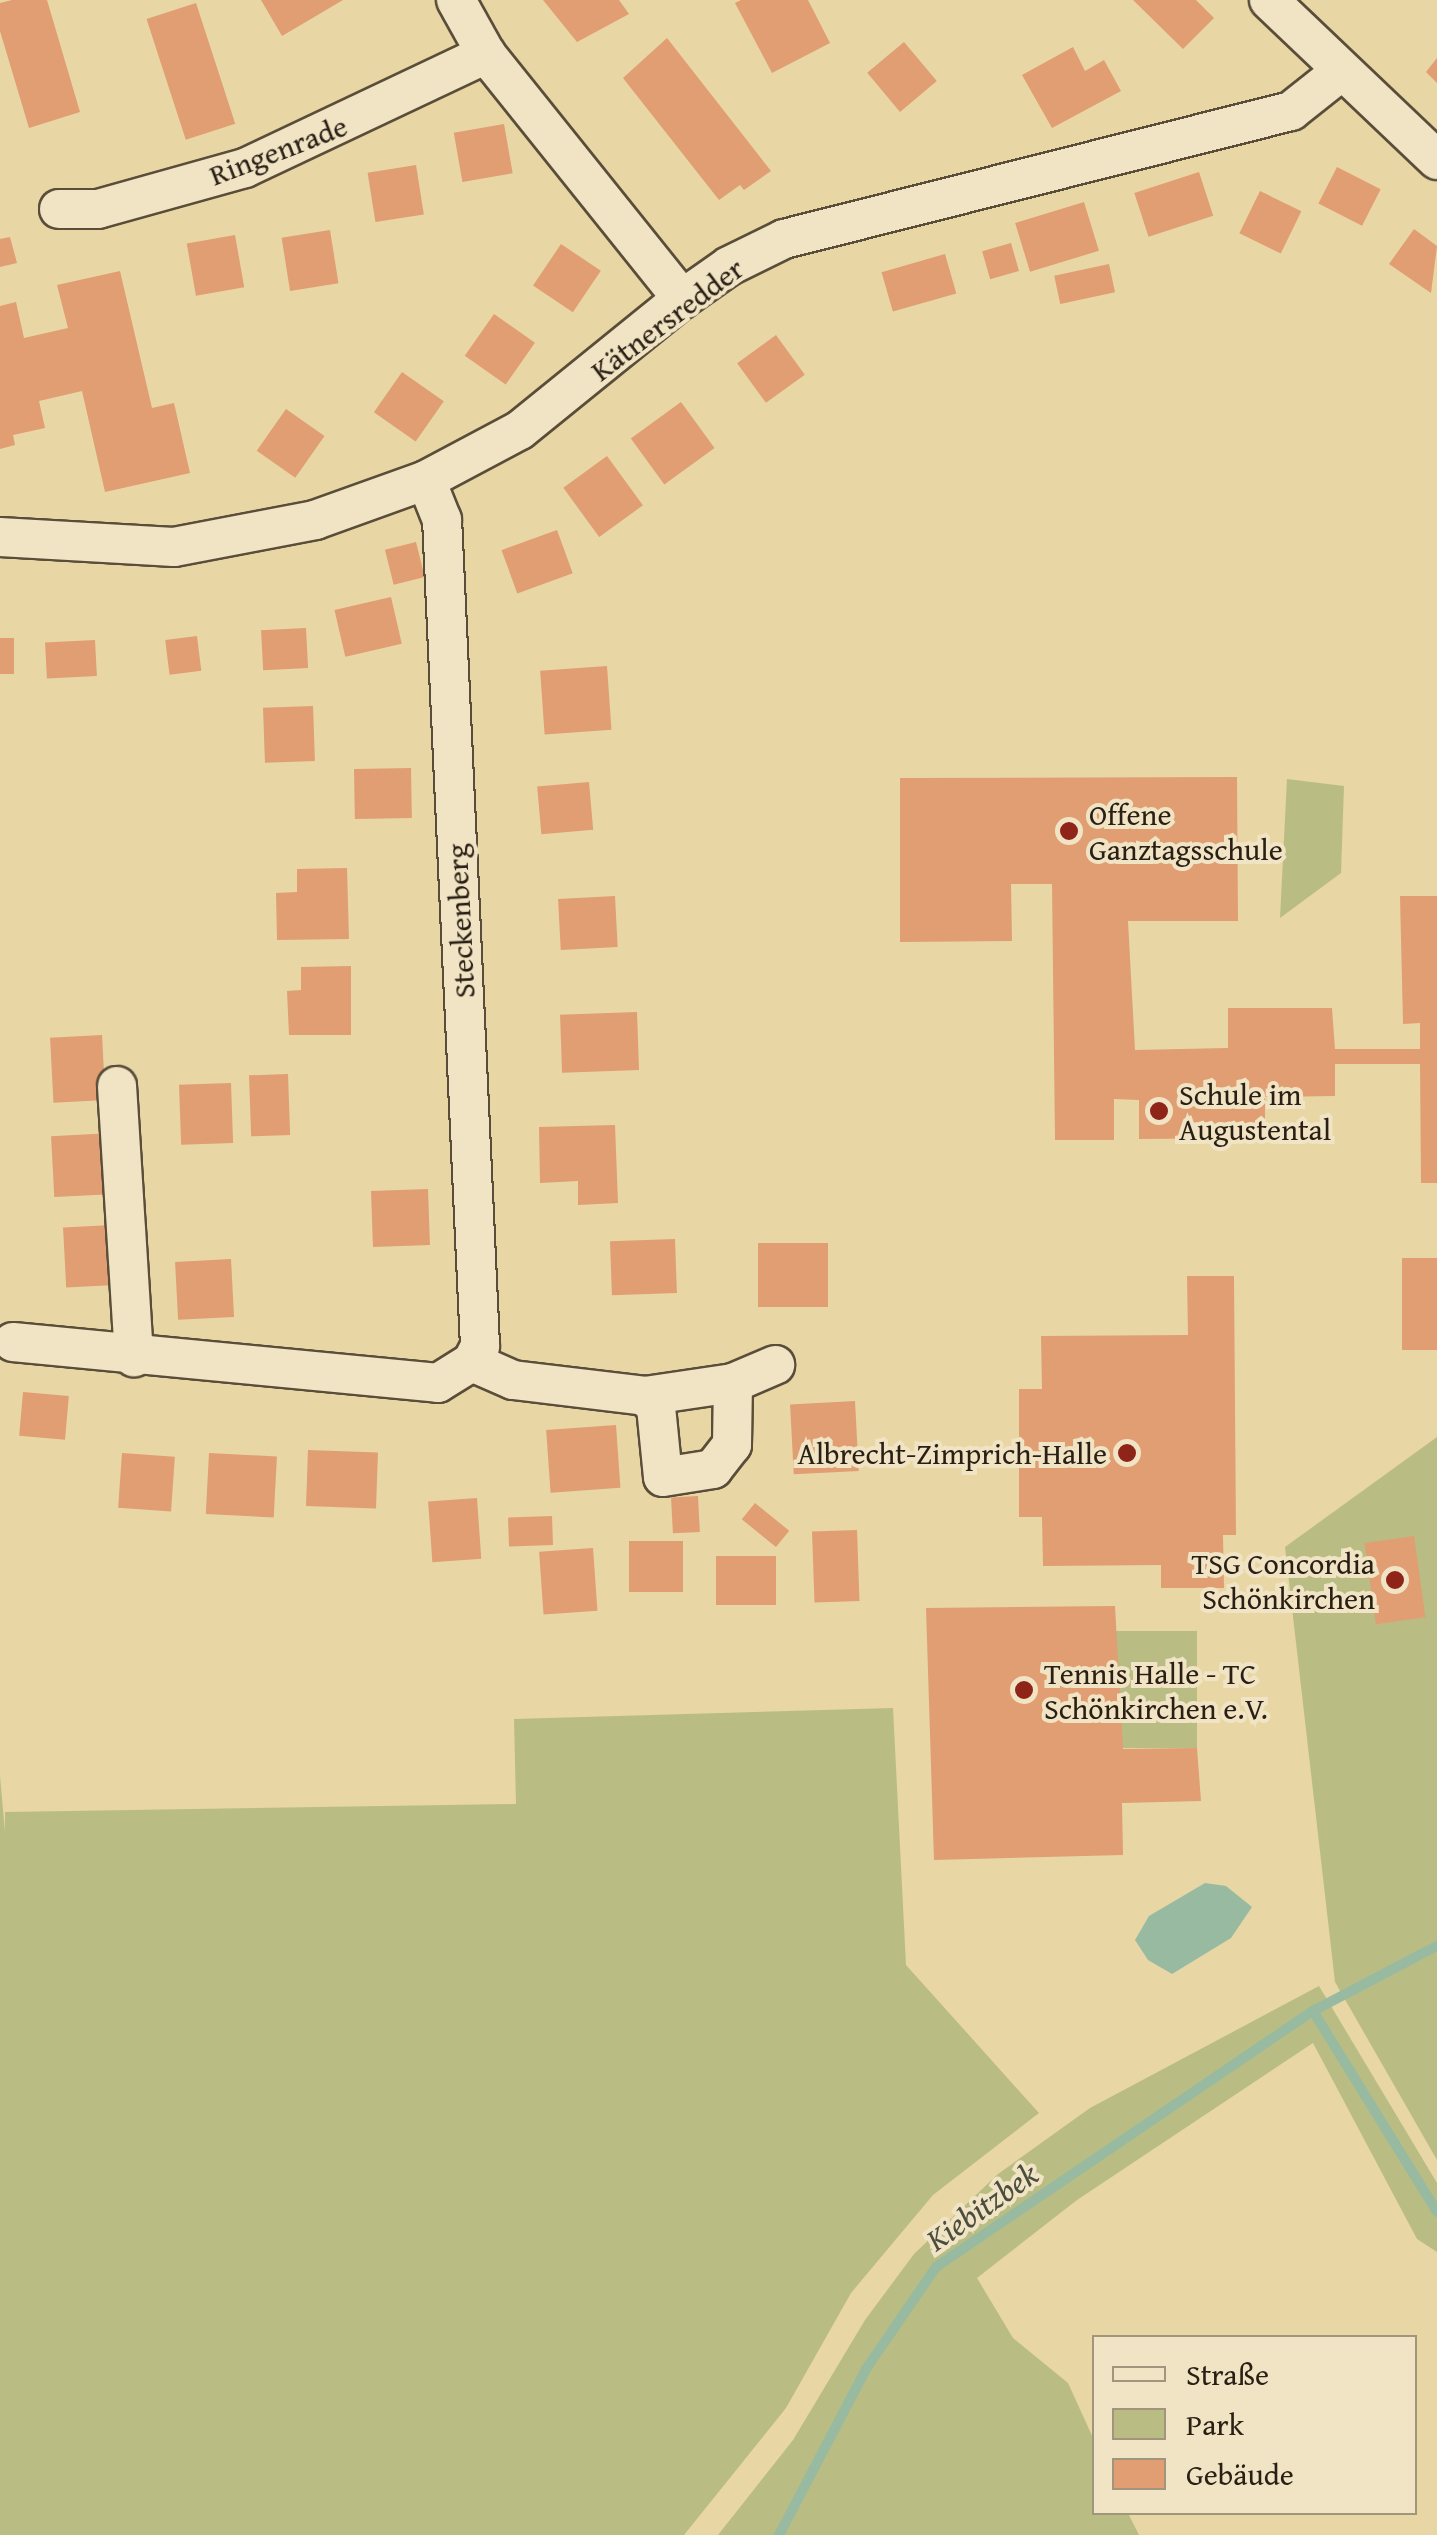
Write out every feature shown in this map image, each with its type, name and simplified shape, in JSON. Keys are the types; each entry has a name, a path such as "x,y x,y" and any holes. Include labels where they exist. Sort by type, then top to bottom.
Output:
{"street":[{"path":"456,0 486,54 682,299"},
{"path":"1272,2 1339,73 1437,160"},
{"name":"Ringenrade","path":"58,209 98,209 245,168 486,54"},
{"name":"Kätnersredder","path":"0,538 174,547 315,520 426,480 568,396 682,299 729,266 784,239 1291,111 1339,73"},
{"name":"Steckenberg","path":"426,480 442,520 480,1346 472,1362"},
{"path":"117,1086 134,1356"},
{"path":"13,1342 438,1383 472,1362 513,1380 646,1396 733,1383 774,1365"},
{"path":"646,1396 656,1407 663,1477 713,1470 732,1444 733,1383"}],"green space":[{"path":"1287,779 1344,786 1341,873 1280,918"},
{"path":"1437,1437 1437,2160 1335,1982 1285,1547"},
{"path":"1116,1631 1197,1631 1197,1748 1116,1748"},
{"path":"893,1708 906,1965 1039,2113 933,2195 851,2293 786,2408 684,2535 0,2535 0,1776 5,1832 5,1812 516,1804 514,1719"},
{"path":"1319,1986 1437,2183 1437,2252 1417,2239 1313,2043 1077,2200 977,2278 1013,2338 1068,2383 1092,2436 1092,2515 1129,2515 1139,2535 718,2535 793,2440 865,2320 914,2254 998,2174 1090,2108"}],"shaded area":[{"path":"1205,1883 1226,1886 1252,1907 1231,1938 1172,1974 1148,1960 1135,1940 1149,1916"}],"building":[{"path":"47,0 80,112 29,128 0,31 0,3"},
{"path":"261,0 343,0 282,36"},
{"path":"543,0 619,0 629,14 577,42"},
{"path":"808,0 830,43 772,73 735,3"},
{"path":"1133,0 1196,0 1214,18 1183,49"},
{"path":"196,3 235,124 186,140 147,19"},
{"path":"667,38 771,171 744,190 740,185 719,200 623,78"},
{"path":"904,42 937,81 900,112 867,73"},
{"path":"1073,47 1085,71 1104,60 1121,91 1052,128 1022,75"},
{"path":"1437,58 1437,83 1426,72"},
{"path":"504,124 513,173 462,182 454,133"},
{"path":"416,165 424,214 375,222 368,173"},
{"path":"1337,167 1381,189 1362,226 1318,204"},
{"path":"1199,172 1213,216 1149,237 1134,193"},
{"path":"1260,191 1301,211 1281,253 1239,233"},
{"path":"1084,202 1099,251 1030,272 1015,223"},
{"path":"1414,229 1437,246 1431,293 1389,264"},
{"path":"330,230 338,283 290,291 282,238"},
{"path":"235,235 244,287 196,296 187,244"},
{"path":"10,237 17,263 0,267 0,239"},
{"path":"1011,243 1019,271 990,279 982,251"},
{"path":"561,244 601,271 573,312 533,285"},
{"path":"945,254 956,293 893,312 882,272"},
{"path":"1109,264 1115,292 1060,304 1054,276"},
{"path":"120,271 152,408 174,403 190,473 105,492 82,391 39,401 45,428 13,435 15,445 0,449 0,306 16,302 24,338 68,328 57,285"},
{"path":"494,314 535,343 506,384 465,356"},
{"path":"776,335 805,375 766,403 737,363"},
{"path":"402,372 444,401 416,441 374,412"},
{"path":"681,402 715,448 664,485 631,438"},
{"path":"286,409 325,436 295,478 257,451"},
{"path":"607,456 643,505 599,537 563,488"},
{"path":"557,530 573,573 517,593 502,550"},
{"path":"416,542 425,577 394,585 385,550"},
{"path":"391,597 402,644 345,657 334,610"},
{"path":"306,628 308,668 263,670 261,630"},
{"path":"197,636 201,671 170,675 165,640"},
{"path":"0,638 14,638 14,674 0,674"},
{"path":"95,640 97,676 47,679 45,643"},
{"path":"607,666 611,730 545,735 540,671"},
{"path":"313,706 315,761 265,763 263,708"},
{"path":"411,768 412,818 355,819 354,769"},
{"path":"1237,777 1238,921 1128,921 1135,1050 1228,1048 1228,1008 1332,1008 1335,1049 1420,1049 1420,1023 1403,1024 1400,896 1437,896 1437,1183 1421,1183 1420,1064 1335,1064 1335,1096 1265,1097 1265,1138 1139,1139 1139,1100 1114,1099 1114,1140 1055,1140 1052,884 1011,884 1012,941 900,942 900,778"},
{"path":"589,782 593,830 541,834 537,787"},
{"path":"347,868 349,939 277,940 276,893 297,892 297,869"},
{"path":"615,896 618,947 561,950 558,899"},
{"path":"351,966 351,1035 289,1035 287,991 301,990 301,967"},
{"path":"637,1012 639,1070 562,1073 560,1015"},
{"path":"102,1035 105,1100 53,1103 50,1038"},
{"path":"288,1074 290,1135 251,1136 249,1075"},
{"path":"231,1083 233,1143 181,1145 179,1085"},
{"path":"615,1125 618,1203 578,1205 578,1181 540,1183 539,1127"},
{"path":"112,1133 115,1194 54,1197 51,1136"},
{"path":"428,1189 430,1245 373,1247 371,1191"},
{"path":"112,1225 115,1285 66,1287 63,1228"},
{"path":"675,1239 677,1293 612,1295 610,1241"},
{"path":"758,1243 828,1243 828,1307 758,1307"},
{"path":"1402,1258 1437,1258 1437,1350 1402,1350"},
{"path":"231,1259 234,1317 178,1320 175,1262"},
{"name":"Albrecht-Zimprich-Halle","path":"1187,1276 1234,1276 1236,1535 1223,1535 1224,1588 1161,1588 1161,1565 1043,1566 1042,1517 1019,1517 1019,1389 1042,1389 1041,1336 1188,1335"},
{"path":"23,1392 69,1396 65,1440 19,1436"},
{"path":"855,1401 859,1471 794,1474 790,1404"},
{"path":"616,1425 620,1488 551,1493 546,1430"},
{"path":"308,1450 378,1452 376,1508 306,1506"},
{"path":"122,1453 175,1457 171,1512 118,1508"},
{"path":"209,1453 277,1457 274,1517 206,1514"},
{"path":"698,1496 700,1532 673,1533 671,1497"},
{"path":"477,1498 481,1559 432,1562 428,1501"},
{"path":"755,1503 789,1531 776,1547 742,1519"},
{"path":"552,1516 553,1545 509,1547 508,1518"},
{"path":"857,1530 859,1601 815,1603 812,1532"},
{"name":"TSG Concordia Schönkirchen","path":"1414,1536 1425,1617 1376,1624 1364,1543"},
{"path":"629,1541 683,1541 683,1592 629,1592"},
{"path":"593,1548 597,1611 544,1615 539,1552"},
{"path":"716,1556 776,1556 776,1605 716,1605"},
{"name":"Tennis Halle - TC Schönkirchen e.V.","path":"1115,1606 1123,1749 1197,1748 1201,1801 1122,1803 1123,1855 934,1860 926,1608"}],"waterway":[{"name":"Kiebitzbek","path":"779,2535 866,2369 936,2267 1313,2011 1437,1946"},
{"name":"Kiebitzbek","path":"1313,2011 1437,2212"}],"place":[{"name":"Offene Ganztagsschule","path":"1069,831"},
{"name":"Schule im Augustental","path":"1159,1111"},
{"name":"Albrecht-Zimprich-Halle","path":"1127,1453"},
{"name":"TSG Concordia Schönkirchen","path":"1395,1580"},
{"name":"Tennis Halle - TC Schönkirchen e.V.","path":"1024,1690"}]}
